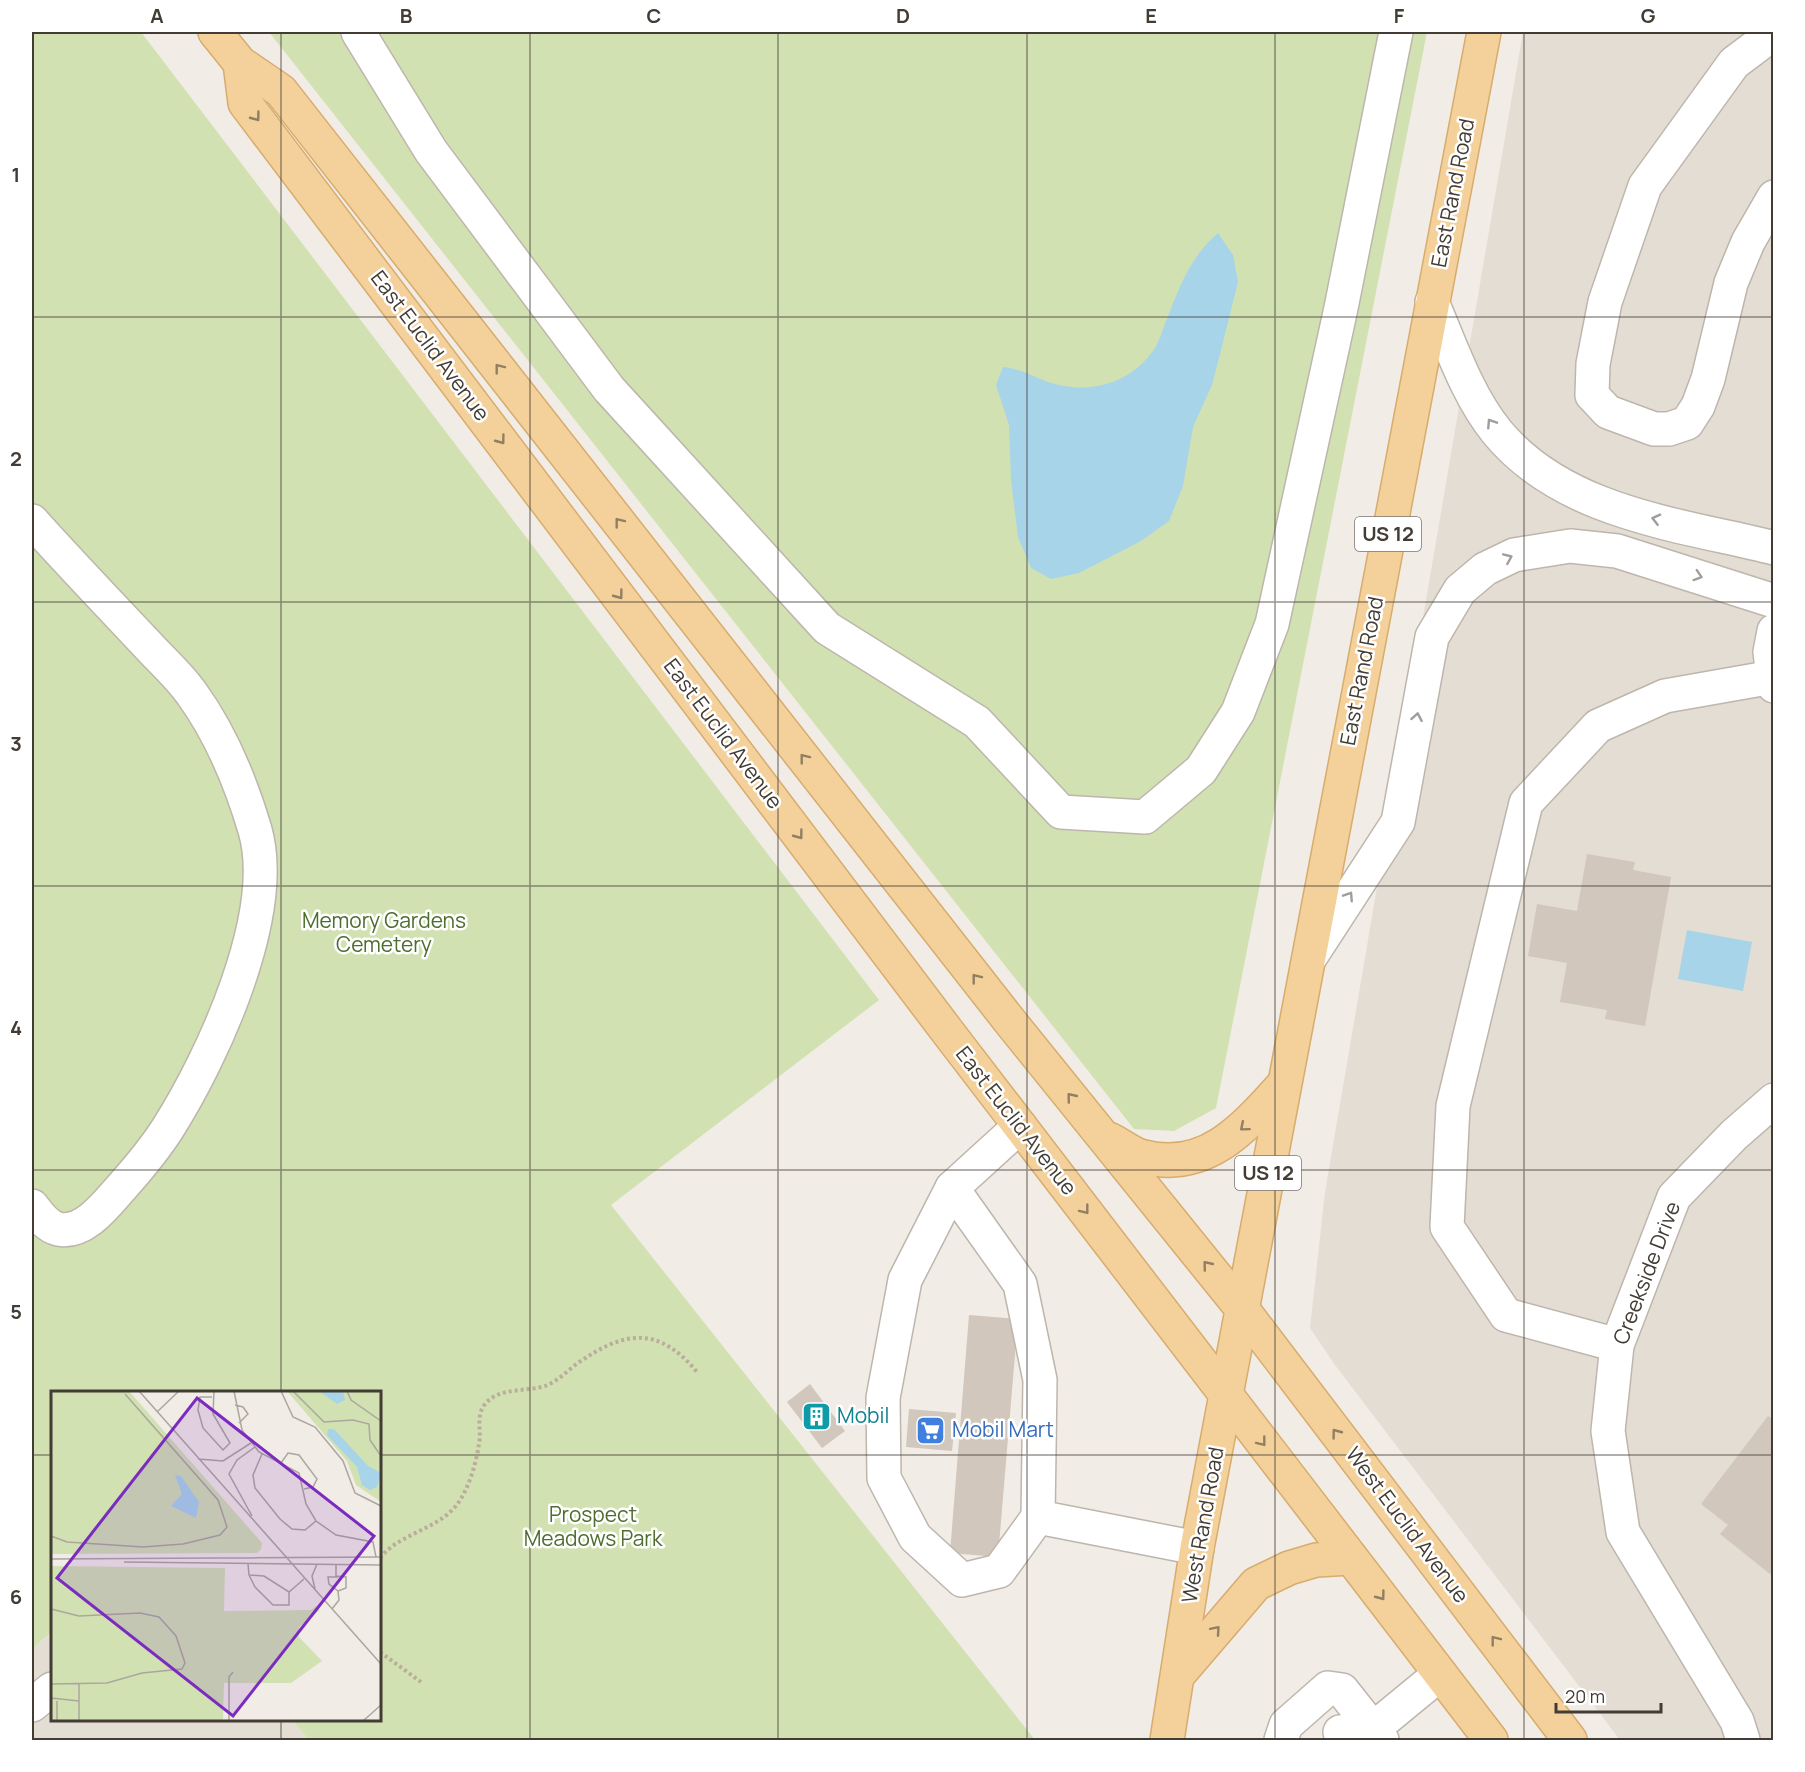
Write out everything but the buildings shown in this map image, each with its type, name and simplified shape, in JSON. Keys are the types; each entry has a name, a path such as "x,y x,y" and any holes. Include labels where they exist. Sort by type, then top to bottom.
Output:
{"main road":[{"name":"East Euclid Avenue","path":"215,32 240,63 281,91 1243,1310"},
{"name":"East Rand Road","path":"1243,1310 1306,963 1484,32"},
{"name":"East Euclid Avenue","path":"240,63 245,103 1020,1126 1227,1395"},
{"path":"1102,1134 1143,1157 1182,1160 1211,1152 1248,1124 1284,1084"},
{"name":"West Rand Road","path":"1167,1740 1197,1548 1243,1310"},
{"name":"West Euclid Avenue","path":"1243,1310 1570,1740"},
{"path":"1227,1395 1491,1740"},
{"path":"1178,1675 1256,1584 1289,1568 1316,1560 1352,1558"}],"street":[{"path":"358,32 432,152 609,389 827,628 977,722 1061,812 1145,817 1202,770 1238,712 1272,624 1341,308 1396,32"},
{"path":"1773,33 1734,63 1645,186 1605,302 1593,364 1593,395 1608,412 1654,429 1669,429 1687,423 1698,406 1708,379 1731,283 1748,242 1773,197"},
{"path":"1432,302 1472,393 1497,432 1535,469 1572,492 1628,512 1773,548"},
{"path":"32,521 192,693 224,750 241,789 255,831 261,868 257,908 242,968 219,1031 168,1128 145,1160 110,1201 92,1218 75,1228 59,1229 44,1222 32,1206"},
{"path":"1306,963 1398,822 1432,637 1460,590 1485,569 1514,555 1558,548 1617,551 1773,601"},
{"path":"1773,631 1770,652 1773,686"},
{"path":"1617,1345 1506,1315 1447,1227 1453,1106 1526,803 1598,726 1665,696 1773,677"},
{"name":"Creekside Drive","path":"1743,1740 1737,1721 1623,1532 1608,1431 1617,1345 1674,1197 1769,1111"},
{"path":"952,1188 1020,1284 1040,1380 1038,1517 999,1571 962,1580 915,1537 884,1479 883,1398 905,1280 952,1188 1020,1126"},
{"path":"1038,1517 1197,1548"},
{"path":"1281,1740 1286,1725 1328,1688 1342,1690 1368,1737 1440,1674"},
{"path":"32,1705 51,1690"}],"path":[{"path":"381,1557 394,1545 441,1520 460,1501 480,1443 478,1419 484,1405 494,1396 546,1386 604,1346 624,1339 644,1337 660,1342 675,1349 697,1372"},
{"path":"381,1653 421,1682"}],"shaded area":[{"path":"1523,32 1773,32 1773,1740 1620,1740 1335,1365 1310,1328 1325,1192"},
{"path":"51,1634 51,1721 293,1721 309,1740 32,1740 32,1649"}],"green space":[{"name":"Memory Gardens Cemetery","path":"32,32 141,32 879,1000 611,1205 1035,1740 309,1740 293,1721 381,1721 381,1391 51,1391 51,1633 32,1649"},
{"path":"269,32 1427,32 1216,1108 1174,1131 1134,1129"}],"water":[{"path":"1218,233 1233,255 1238,282 1212,385 1193,427 1183,486 1169,521 1141,541 1079,573 1051,579 1031,568 1018,537 1011,480 1009,425 996,385 1003,367 1059,385 1073,387 1100,386 1125,376 1136,369 1155,348 1176,295 1193,262"},
{"path":"1687,930 1752,942 1743,991 1678,979"}],"place":[{"name":"Mobil","path":"816,1416"},
{"name":"Mobil Mart","path":"931,1430"}],"park label":[{"name":"Prospect Meadows Park","path":"593,1527"}]}
